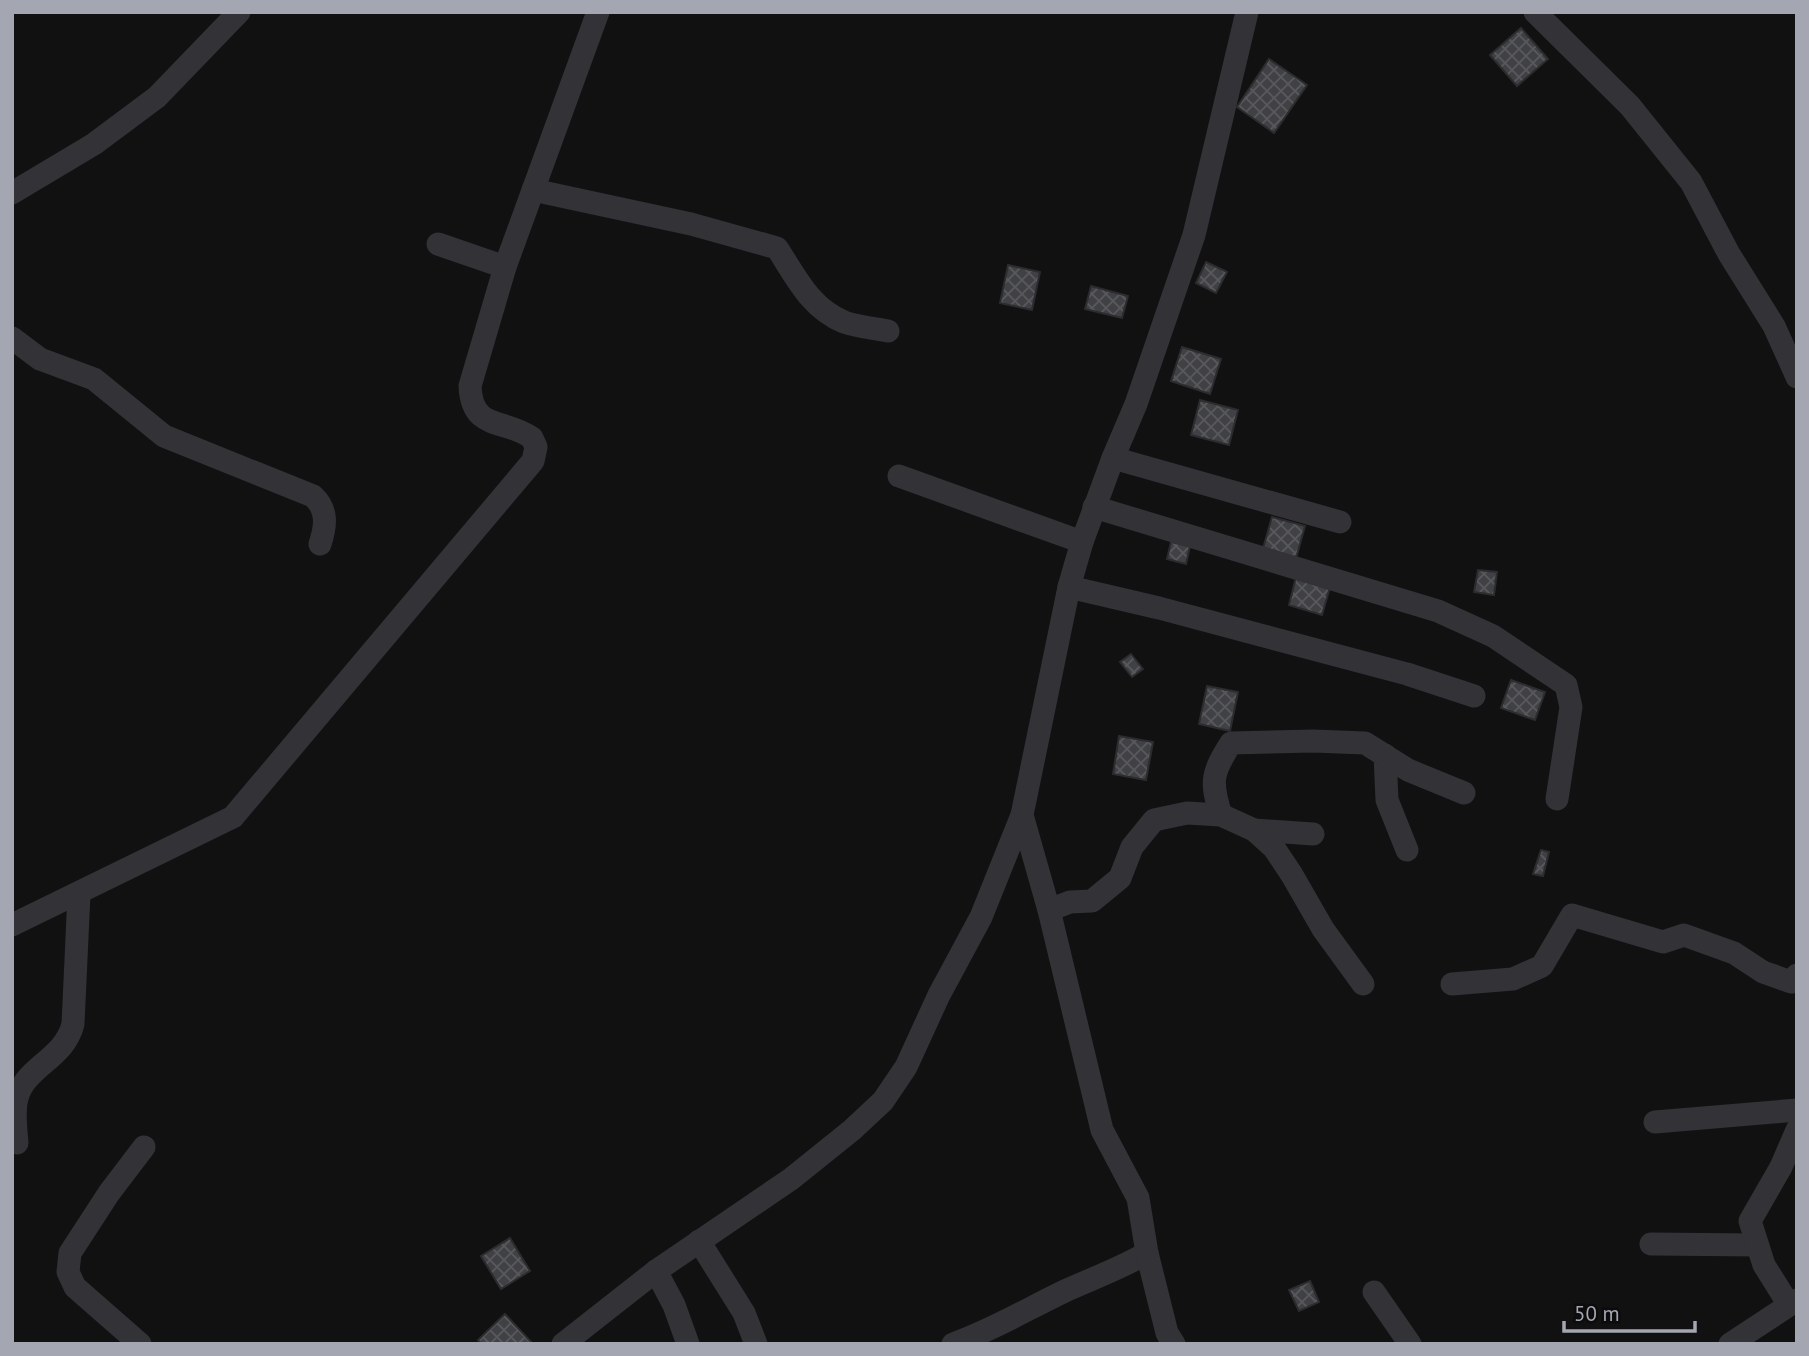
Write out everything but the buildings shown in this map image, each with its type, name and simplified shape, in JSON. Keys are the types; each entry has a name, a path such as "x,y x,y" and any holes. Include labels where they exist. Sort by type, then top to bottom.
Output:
{"street":[{"path":"12,193 94,144 157,97 239,12"},
{"path":"12,925 233,817 531,464 536,450 532,439 482,417 473,404 470,395 472,376 505,267 598,12"},
{"path":"563,1344 617,1299 791,1179 852,1130 883,1101 906,1067 939,995 981,917 1022,815 1069,587 1094,507 1136,404 1194,235 1247,12"},
{"path":"1535,12 1630,106 1691,182 1729,254 1774,326 1797,377"},
{"path":"533,190 691,224 753,239 777,248 807,296 823,312 846,323 888,331"},
{"path":"438,244 505,267"},
{"path":"12,338 40,359 94,379 164,436 313,496 321,505 325,517 325,530 320,544"},
{"path":"1113,458 1340,522"},
{"path":"899,476 1082,542"},
{"path":"1094,507 1425,607 1493,636 1566,685 1571,708 1557,799"},
{"path":"1069,587 1407,674 1474,696"},
{"path":"1221,815 1214,792 1216,768 1231,743 1365,743 1408,770 1464,793"},
{"path":"1385,755 1387,800 1407,850"},
{"path":"1049,910 1070,902 1092,901 1120,878 1132,847 1154,820 1187,813 1221,815 1254,830 1312,834"},
{"path":"1022,815 1049,910 1102,1130 1138,1198 1147,1253 1167,1333 1174,1344"},
{"path":"1254,830 1280,857 1323,929 1363,984"},
{"path":"17,1143 15,1105 21,1088 34,1071 61,1049 73,1024 79,894"},
{"path":"1452,984 1513,979 1542,966 1572,915 1663,942 1685,935 1734,953 1763,972 1791,982 1797,975"},
{"path":"1656,1122 1797,1110"},
{"path":"1730,1344 1793,1302 1764,1265 1750,1221 1781,1167 1797,1130"},
{"path":"140,1344 75,1287 68,1266 70,1253 108,1194 144,1147"},
{"path":"699,1241 744,1313 756,1344"},
{"path":"1651,1244 1757,1245"},
{"path":"953,1344 984,1333 1147,1253"},
{"path":"656,1271 674,1305 688,1344"},
{"path":"1374,1292 1410,1344"}]}
